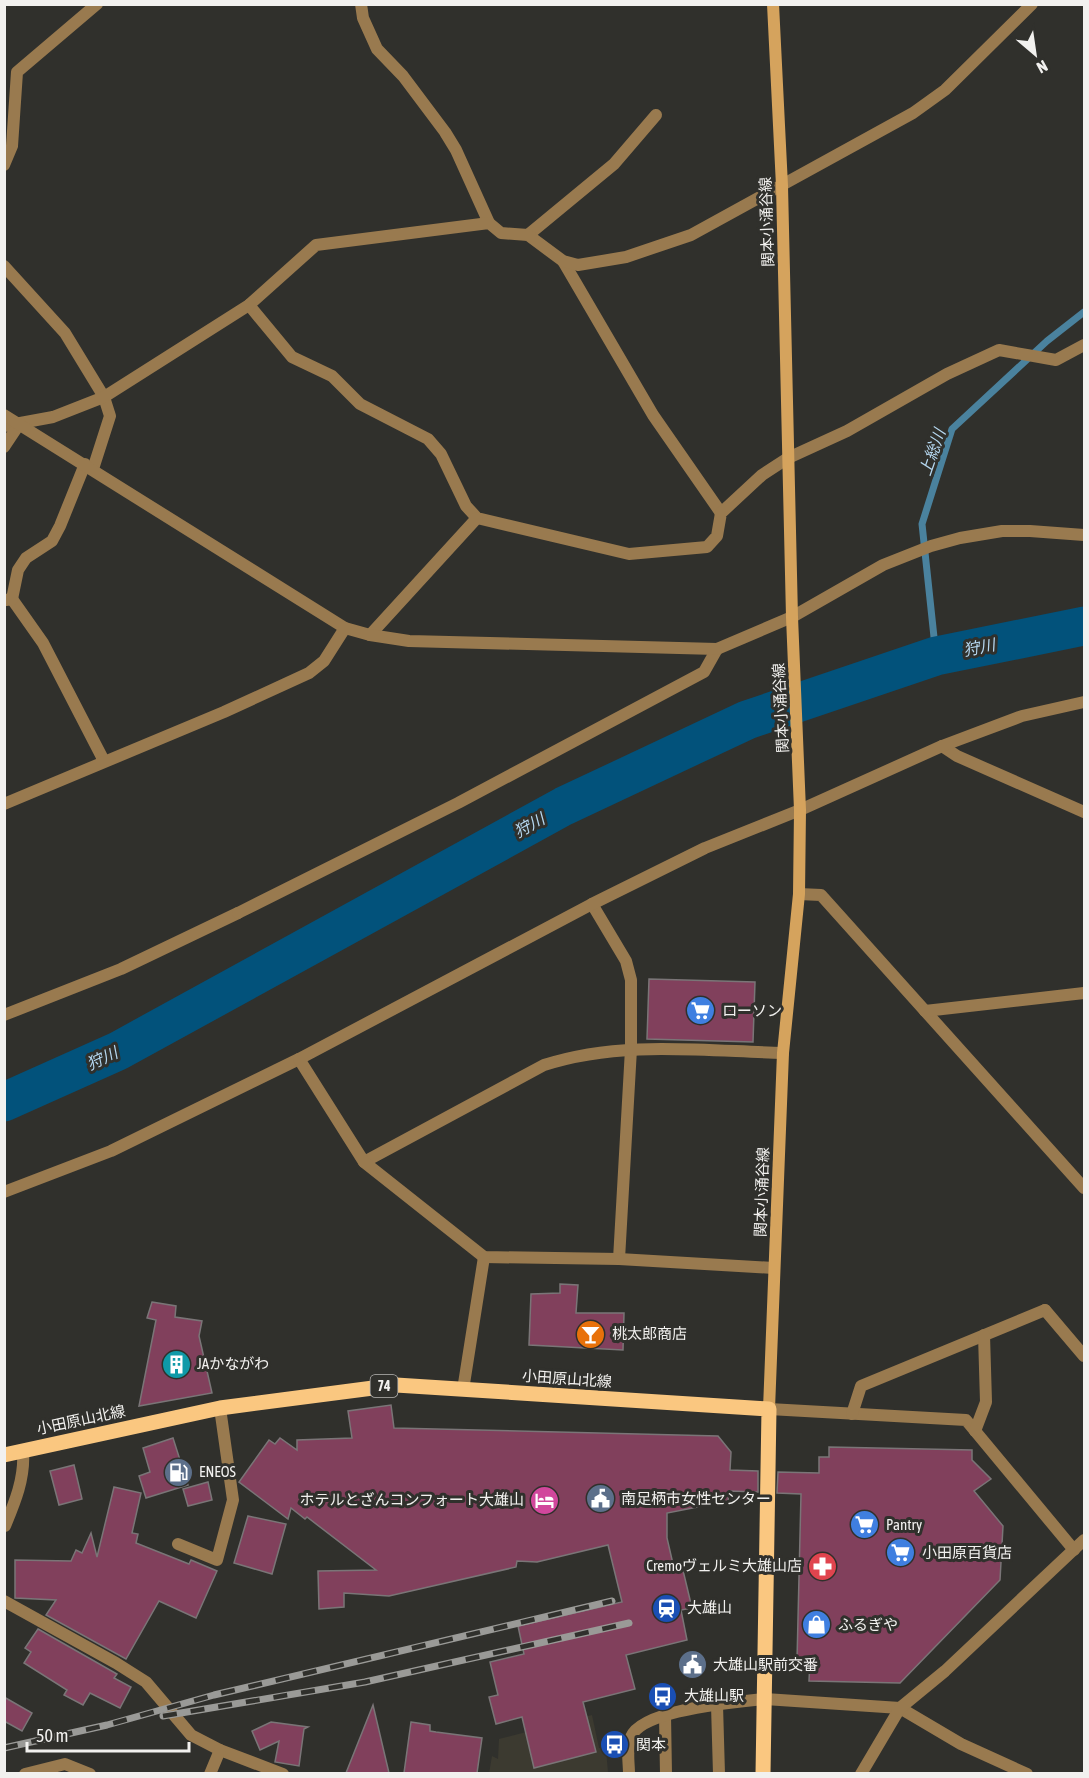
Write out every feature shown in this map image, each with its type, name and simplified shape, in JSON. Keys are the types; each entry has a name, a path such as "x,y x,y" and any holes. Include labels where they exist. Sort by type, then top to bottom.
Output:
{"main road":[{"name":"関本小涌谷線","path":"769,1409 783,1053 800,894 800,805 792,617 782,186 773,4"},
{"name":"小田原山北線","path":"4,1455 220,1408 396,1385 769,1409"},
{"path":"763,1773 769,1409"}],"street":[{"path":"4,165 12,146 17,72 96,4"},
{"path":"361,4 363,18 377,49 404,76 445,132 456,150 489,223 501,233 528,235 563,261 578,265 626,257 691,235 913,113 945,90 1032,4"},
{"path":"528,235 614,164 656,115"},
{"path":"4,426 53,417 104,397 249,305 316,245 489,223"},
{"path":"563,261 653,416 721,513"},
{"path":"4,266 65,333 104,397 110,416 89,467 52,541 26,558 18,570 8,600 43,643 104,761"},
{"path":"249,305 292,357 332,376 360,404 428,439 441,454 466,506 477,518 629,554 707,547 717,536 721,513 762,476 788,458 848,431 947,374 999,350 1056,360 1084,345"},
{"path":"4,415 345,627 370,635 409,641 717,648 792,617 883,565 931,546 1002,531 1084,535"},
{"path":"4,447 20,423"},
{"path":"370,635 477,518"},
{"path":"4,804 224,712 309,672 324,661 345,627"},
{"path":"4,1015 121,969 458,803 704,672 717,648"},
{"path":"4,1192 111,1151 299,1059 592,904 705,848 800,805 942,746 1022,716 1084,702"},
{"path":"942,746 957,756 1084,812"},
{"path":"800,894 821,895 1084,1188"},
{"path":"592,904 626,961 631,980 631,1049 619,1259"},
{"path":"925,1011 1084,993"},
{"path":"364,1162 544,1065 569,1057 631,1049 783,1053"},
{"path":"299,1059 364,1162 484,1257 619,1259 774,1268"},
{"path":"463,1390 484,1257"},
{"path":"852,1414 861,1386 1045,1310 1084,1356"},
{"path":"975,1431 987,1402 984,1335"},
{"path":"178,1544 216,1560 233,1500 220,1408"},
{"path":"769,1409 966,1420 1074,1550"},
{"path":"4,1526 21,1480 24,1466 23,1451"},
{"path":"861,1773 900,1708 945,1671 1084,1540"},
{"path":"4,1601 137,1676 150,1687 192,1735 220,1750 283,1773"},
{"path":"629,1773 628,1747 631,1735 639,1726 665,1714 765,1699 900,1708 961,1744 1027,1773"},
{"path":"717,1705 719,1773"},
{"path":"665,1714 666,1773"},
{"path":"210,1773 220,1750"},
{"path":"26,1773 65,1764 90,1773"}],"shaded area":[{"path":"592,1715 599,1748 606,1749 608,1773 489,1774 492,1756 498,1759 499,1739"}],"building":[{"name":"ローソン","path":"649,979 755,982 753,1042 647,1039"},
{"path":"560,1284 578,1285 576,1313 624,1313 623,1350 529,1345 531,1294 560,1293"},
{"name":"JAかながわ","path":"152,1302 176,1306 175,1317 202,1321 199,1336 212,1393 139,1406 156,1320 147,1318"},
{"path":"391,1405 394,1428 718,1436 731,1452 730,1470 758,1471 758,1492 729,1491 728,1501 667,1513 667,1538 673,1564 681,1562 692,1608 681,1610 687,1640 626,1655 635,1689 583,1702 596,1752 534,1768 522,1717 496,1724 489,1697 498,1695 490,1662 524,1654 518,1626 622,1602 608,1545 537,1562 517,1561 516,1567 389,1596 344,1593 344,1607 319,1609 318,1571 376,1570 307,1517 305,1519 291,1508 288,1519 239,1482 269,1440 275,1444 280,1438 297,1450 297,1440 352,1438 348,1411"},
{"path":"173,1438 188,1485 146,1498 139,1476 150,1472 143,1448"},
{"name":"小田原百貨店","path":"829,1447 972,1450 972,1460 991,1479 974,1491 1003,1526 1000,1580 900,1683 809,1681 810,1661 797,1660 801,1494 777,1493 778,1472 819,1473 819,1457 829,1457"},
{"path":"74,1465 82,1499 59,1505 50,1471"},
{"path":"208,1482 212,1500 188,1506 183,1489"},
{"path":"114,1487 141,1493 132,1533 138,1534 136,1543 189,1564 191,1560 217,1571 196,1618 159,1601 126,1659 46,1615 56,1600 15,1598 15,1560 71,1561 76,1550 82,1553 91,1533 97,1557"},
{"path":"248,1516 286,1524 272,1574 234,1563"},
{"path":"38,1629 117,1674 114,1678 131,1687 120,1708 90,1693 83,1705 64,1695 67,1690 24,1663 31,1652 25,1648"},
{"path":"4,1697 32,1713 22,1731 4,1721"},
{"path":"373,1705 389,1773 346,1773"},
{"path":"271,1722 308,1727 304,1729 299,1766 275,1762 279,1741 260,1750 252,1731"},
{"path":"411,1722 430,1725 430,1731 482,1738 477,1773 404,1773"}],"waterway":[{"name":"上総川","path":"936,656 922,524 952,429 1047,341 1084,312"},
{"name":"狩川","path":"4,1102 118,1051 564,806 747,720 936,656 1084,626"}],"railway":[{"path":"4,1748 107,1725 214,1695 612,1601"},
{"path":"163,1716 365,1682 629,1623"}],"place":[{"name":"ローソン","path":"701,1011"},
{"name":"桃太郎商店","path":"591,1334"},
{"name":"JAかながわ","path":"176,1364"},
{"name":"ENEOS","path":"178,1472"},
{"name":"南足柄市女性センター","path":"600,1499"},
{"name":"ホテルとざんコンフォート大雄山","path":"545,1500"},
{"name":"Pantry","path":"865,1525"},
{"name":"小田原百貨店","path":"901,1553"},
{"name":"Cremoヴェルミ大雄山店","path":"823,1566"},
{"name":"大雄山","path":"666,1608"},
{"name":"ふるぎや","path":"817,1625"},
{"name":"大雄山駅前交番","path":"692,1665"},
{"name":"大雄山駅","path":"663,1696"},
{"name":"関本","path":"615,1745"}]}
